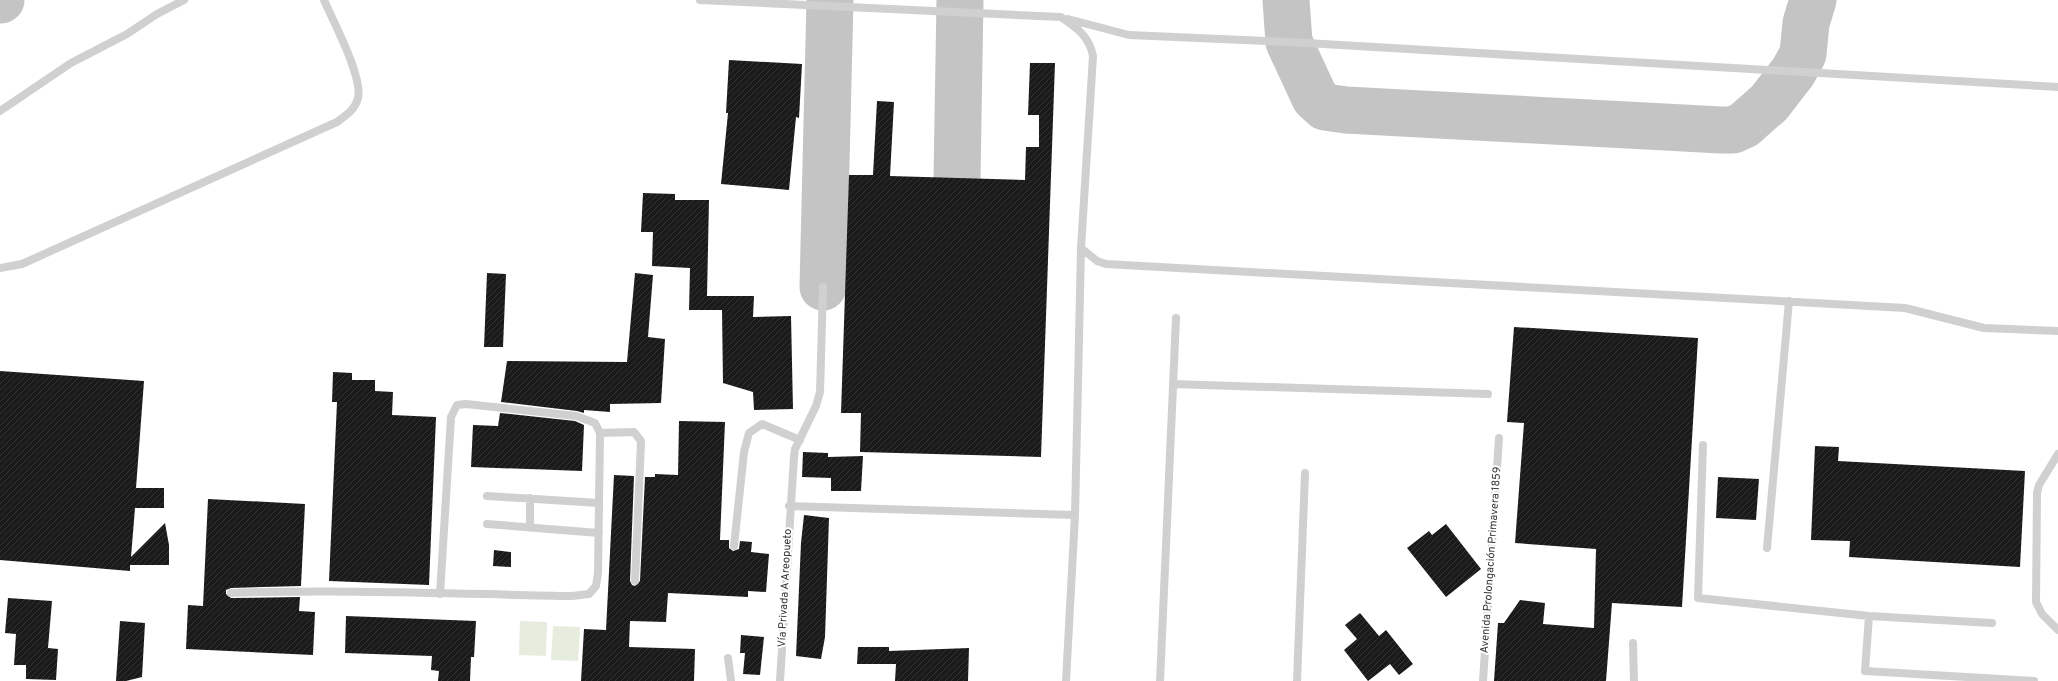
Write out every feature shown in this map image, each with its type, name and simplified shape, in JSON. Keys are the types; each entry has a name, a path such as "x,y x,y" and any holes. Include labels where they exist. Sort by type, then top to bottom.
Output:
{"lane":[{"path":"0,111 71,64 127,34 157,14 184,0"},
{"path":"0,268 22,264 337,122 353,111 358,97 356,76 324,0"},
{"path":"700,0 1061,17 1129,35 1289,42 2058,87"},
{"path":"1061,17 1084,35 1091,47 1093,56 1081,248 1075,515 1066,681"},
{"path":"1081,248 1097,261 1106,264 1906,308 1984,328 2058,331"},
{"name":"Vía Privada A Areopueto","path":"780,681 789,506 794,457 800,440 809,424 820,392 822,287"},
{"path":"1767,548 1789,301"},
{"path":"1160,681 1176,318"},
{"path":"1173,384 1488,394"},
{"path":"231,593 413,590 440,594 572,596 589,594 596,586 599,533 600,433 595,423 588,419 576,416 466,404 457,406 452,417 440,594"},
{"path":"734,546 744,452 749,433 762,424 800,440"},
{"path":"600,433 634,432 641,440 635,581"},
{"name":"Avenida Prolongación Primavera 1859","path":"1483,681 1499,438"},
{"path":"1703,444 1698,598 1869,616 1992,623"},
{"path":"2058,454 2039,485 2037,493 2036,602 2042,614 2058,630"},
{"path":"1297,681 1305,473"},
{"path":"487,496 599,503"},
{"path":"530,498 530,528"},
{"path":"789,506 1075,515"},
{"path":"487,524 599,533"},
{"path":"1869,616 1865,671 2034,681"},
{"path":"1633,643 1634,681"},
{"path":"728,658 731,681"}],"shaded area":[{"path":"520,621 547,622 546,656 519,655"},
{"path":"553,626 580,627 578,661 551,660"}],"building":[{"path":"729,60 802,64 799,118 796,117 789,190 721,184 728,113 726,113"},
{"path":"1030,63 1055,63 1041,457 860,452 861,413 841,413 849,175 873,175 877,101 894,102 890,176 1025,180 1026,147 1039,147 1039,115 1028,115"},
{"path":"643,193 675,194 675,200 709,200 707,296 754,296 753,317 791,316 793,409 754,410 753,392 723,383 722,310 689,310 690,268 652,266 653,232 641,232"},
{"path":"487,273 506,274 503,347 484,347"},
{"path":"635,273 653,275 648,337 665,339 661,403 610,404 610,412 584,410 584,413 501,402 507,361 627,362"},
{"path":"1514,327 1698,338 1682,607 1612,603 1606,681 1494,681 1498,623 1504,623 1520,600 1545,603 1543,624 1594,628 1596,549 1515,543 1524,423 1507,422"},
{"path":"0,371 144,381 136,488 164,488 164,508 135,508 131,557 165,523 169,545 169,565 130,565 130,571 0,560"},
{"path":"333,372 352,373 352,380 375,380 375,391 393,392 392,415 436,417 429,585 329,581 337,402 332,402"},
{"path":"500,413 575,421 584,425 582,471 471,467 473,425 498,426"},
{"path":"679,421 725,422 720,540 729,540 729,548 733,551 739,549 740,541 752,542 751,552 769,554 766,592 748,591 748,597 668,593 666,622 630,621 629,647 695,649 694,681 581,681 584,629 606,630 614,475 634,476 630,581 632,585 635,586 640,581 645,477 655,477 655,474 678,475"},
{"path":"1815,446 1839,447 1838,461 2025,471 2020,567 1849,557 1850,541 1811,540"},
{"path":"803,452 828,453 828,457 863,456 861,491 831,491 831,478 802,477"},
{"path":"1718,477 1759,479 1756,520 1716,518"},
{"path":"208,499 305,504 301,586 231,588 226,590 226,594 231,598 300,597 299,611 315,612 313,655 186,649 188,605 203,606"},
{"path":"804,515 829,518 825,637 821,659 796,656 801,543"},
{"path":"1446,524 1481,569 1446,597 1407,548 1429,531 1432,535"},
{"path":"494,550 511,552 511,567 493,566"},
{"path":"8,598 52,601 48,648 58,649 56,680 26,679 26,665 14,665 16,634 5,633"},
{"path":"1360,613 1379,636 1386,630 1413,664 1399,675 1390,664 1368,681 1344,650 1357,639 1345,625"},
{"path":"346,616 476,621 474,657 471,657 470,681 438,681 439,671 431,670 432,656 345,653"},
{"path":"120,621 145,623 142,677 126,681 116,681"},
{"path":"741,635 764,637 760,675 743,674 745,653 740,653"},
{"path":"858,647 889,647 889,651 969,648 968,681 895,681 896,664 857,664"}],"taxiway":[{"path":"823,287 830,0"},
{"path":"957,178 960,0"},
{"path":"1286,0 1289,42 1315,98 1325,107 1346,110 1721,130 1733,130 1744,125 1769,103 1793,72 1803,54 1806,23 1813,0"}]}
